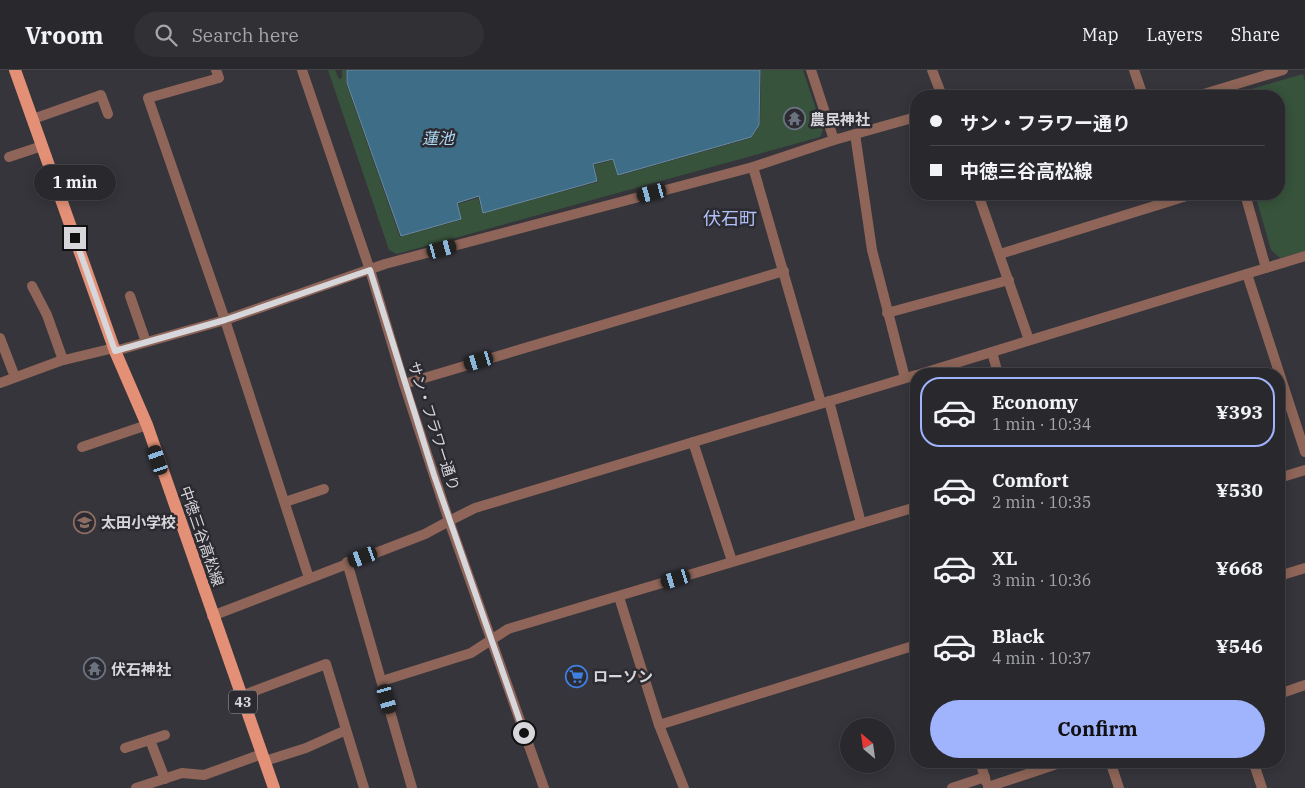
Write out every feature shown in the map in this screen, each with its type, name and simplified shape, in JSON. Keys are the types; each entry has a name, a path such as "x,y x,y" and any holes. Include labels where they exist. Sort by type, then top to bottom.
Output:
{"main road":[{"name":"中徳三谷高松線","path":"15,70 115,350 147,425 212,616 274,788"}],"street":[{"path":"216,70 219,78 148,98 225,320 309,578"},
{"name":"サン・フラワー通り","path":"302,70 370,270 404,384 449,521 544,788"},
{"path":"811,70 834,140"},
{"path":"932,70 940,90"},
{"path":"1134,70 1141,90"},
{"path":"1226,90 1284,70"},
{"path":"33,119 101,95 108,114"},
{"path":"0,383 63,360 115,350 225,320 385,264 753,167 834,140 910,118"},
{"path":"855,134 872,250 905,378"},
{"path":"8,157 42,146"},
{"path":"753,167 861,523"},
{"path":"980,200 1029,340"},
{"path":"1000,254 1174,200"},
{"path":"1247,200 1266,268"},
{"path":"938,368 1305,256"},
{"path":"404,384 784,271"},
{"path":"1247,274 1274,368"},
{"path":"887,313 1008,280"},
{"path":"32,286 63,360"},
{"path":"130,296 146,342"},
{"path":"0,338 15,377"},
{"path":"992,352 996,368"},
{"path":"212,616 347,562 425,534 474,508 910,376"},
{"path":"1285,403 1305,452"},
{"path":"82,447 147,425"},
{"path":"693,442 732,561"},
{"path":"1285,476 1305,470"},
{"path":"285,502 324,489"},
{"path":"382,681 471,653 508,629 910,508"},
{"path":"347,562 412,788"},
{"path":"1285,574 1305,568"},
{"path":"619,597 659,725 684,788"},
{"path":"659,725 910,647"},
{"path":"241,696 326,664 364,788"},
{"path":"1285,692 1305,686"},
{"path":"136,788 182,773 204,774 264,757 306,748 346,730"},
{"path":"125,748 165,735"},
{"path":"150,740 165,779"},
{"path":"982,768 988,788 1046,768"},
{"path":"1112,768 1119,788"},
{"path":"1255,768 1262,788"},
{"path":"952,788 985,777"}],"green space":[{"path":"328,70 335,70 339,79 342,78 342,70 346,70 346,83 400,237 461,220 458,204 478,198 483,213 598,182 594,165 613,160 618,176 751,138 760,125 761,70 803,70 823,130 820,137 397,254 389,250"},
{"path":"1303,74 1305,81 1305,251 1280,258 1271,250 1257,200 1285,200 1285,90 1248,90"}],"water":[{"name":"蓮池","path":"347,70 760,70 759,125 751,137 618,175 613,159 593,164 597,181 483,213 479,196 457,203 461,219 401,236 347,83"}],"place":[{"name":"農民神社","path":"794,119"},
{"name":"太田小学校","path":"85,522"},
{"name":"伏石神社","path":"95,669"},
{"name":"ローソン","path":"577,676"}],"district":[{"name":"伏石町","path":"730,218"}],"route":[{"path":"75,238 115,351 225,320 370,270 404,384 434,475 524,733"}]}
